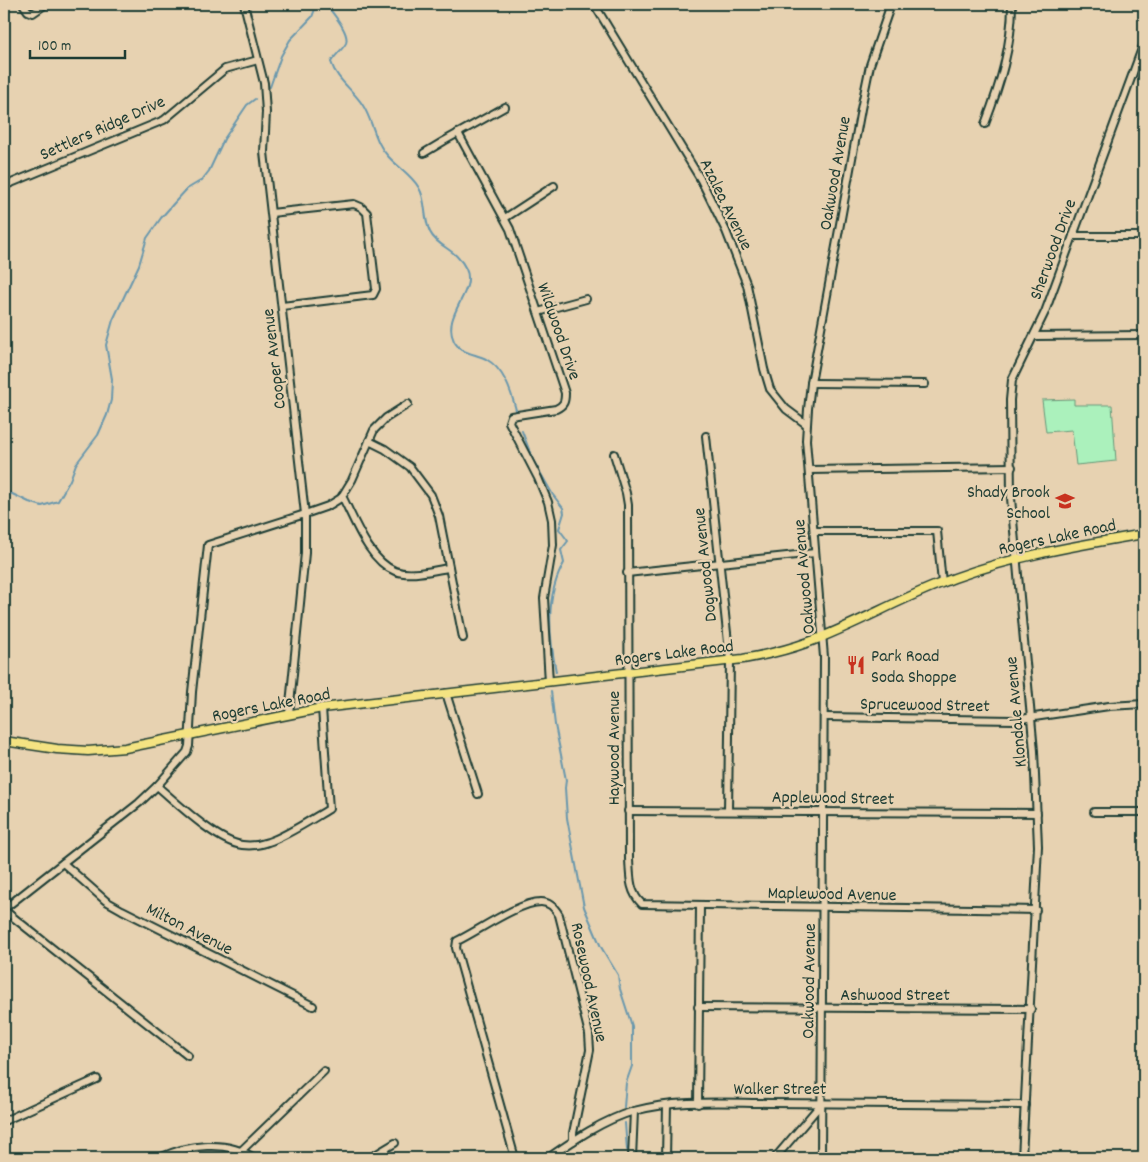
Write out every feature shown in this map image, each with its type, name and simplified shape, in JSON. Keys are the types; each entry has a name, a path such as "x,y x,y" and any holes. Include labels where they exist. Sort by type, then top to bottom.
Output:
{"main road":[{"name":"Rogers Lake Road","path":"4,741 57,750 88,751 125,748 322,708 730,661 776,653 823,636 975,570 1059,548 1144,534"}],"street":[{"path":"23,4 28,11 34,13 46,4"},
{"name":"Cooper Avenue","path":"244,4 266,101 264,152 305,514 305,553 290,714"},
{"name":"Azalea Avenue","path":"594,4 701,180 726,231 747,286 770,389 786,409 806,424"},
{"name":"Oakwood Avenue","path":"822,1158 824,908 823,636 806,424 811,383 861,108 870,65 891,4"},
{"path":"985,124 1004,70 1008,50 1012,4"},
{"name":"Sherwood Drive","path":"1012,467 1010,400 1012,380 1045,312 1144,43"},
{"name":"Settlers Ridge Drive","path":"4,186 164,120 225,68 258,60"},
{"path":"424,153 505,108"},
{"name":"Wildwood Drive","path":"458,133 505,218 565,393 565,401 562,406 556,409 511,416 509,422 538,478 548,502 552,520 553,545 544,598 549,682"},
{"path":"505,218 554,186"},
{"path":"271,213 354,204 361,207 367,213 376,288 373,295 282,306"},
{"path":"1073,236 1144,236"},
{"path":"538,312 586,299"},
{"path":"1035,336 1144,335"},
{"path":"811,383 924,384"},
{"path":"188,1056 4,909 158,786 187,752 208,544 328,506 342,496 352,480 374,430 386,418 408,404"},
{"name":"Dogwood Avenue","path":"706,436 730,661 728,812"},
{"path":"369,441 385,449 410,467 430,495 439,516 463,638"},
{"name":"Haywood Avenue","path":"614,454 623,480 628,505 628,811 629,860 633,894"},
{"path":"809,470 1012,467"},
{"name":"Klondale Avenue","path":"1012,467 1011,498 1018,558 1038,813 1036,910 1022,1158"},
{"path":"342,496 372,552 383,564 396,571 412,573 449,568"},
{"path":"814,532 937,531 942,583"},
{"path":"627,573 815,553"},
{"path":"446,693 478,794"},
{"name":"Sprucewood Street","path":"824,717 936,720 1031,719 1109,706 1144,704"},
{"path":"158,786 218,835 241,845 258,845 271,841 329,809 322,708"},
{"name":"Applewood Street","path":"628,811 1038,813"},
{"path":"1094,812 1144,812"},
{"name":"Milton Avenue","path":"63,862 106,900 122,910 313,1006"},
{"name":"Maplewood Avenue","path":"633,894 642,904 1036,910"},
{"name":"Rosewood Avenue","path":"515,1158 456,948 457,941 530,904 542,902 550,904 559,915 589,1034 590,1050 573,1133 574,1141"},
{"path":"698,1104 700,906"},
{"name":"Ashwood Street","path":"698,1007 1031,1009"},
{"path":"242,1151 324,1071"},
{"path":"4,1121 97,1079"},
{"path":"775,1158 822,1103"},
{"name":"Walker Street","path":"548,1158 614,1118 634,1111 667,1105 822,1103 1025,1105"},
{"path":"666,1158 667,1105"},
{"path":"632,1158 634,1111"},
{"path":"370,1158 395,1143"},
{"path":"159,1158 184,1149 224,1146 242,1151 254,1158"}],"green space":[{"path":"1074,399 1074,405 1112,405 1116,461 1076,465 1072,430 1046,432 1042,400"}],"waterway":[{"path":"270,87 281,56 290,40 312,17 317,4"},
{"path":"326,4 343,28 347,39 345,45 331,62 333,68 366,110 376,137 383,149 419,188 423,198 426,221 433,237 458,257 466,269 468,277 467,286 452,322 451,331 454,341 460,348 486,359 498,369 509,388 516,410"},
{"path":"4,490 42,506 58,501 70,480 76,464 98,435 107,415 111,400 112,379 106,345 113,320 139,265 147,238 161,218 187,189 202,180 209,171 224,139 247,105 255,99"},
{"path":"522,431 533,460 553,495 563,508 564,513 559,529 568,541 561,550 564,563 558,576 551,602 550,630 556,672"},
{"path":"551,691 555,725 566,780 567,818 584,907 601,947 618,975 620,989 632,1026 632,1066 626,1083 624,1107"},
{"path":"625,1123 627,1150"}],"place":[{"name":"Shady Brook School","path":"1065,501"},
{"name":"Park Road Soda Shoppe","path":"856,665"}]}
